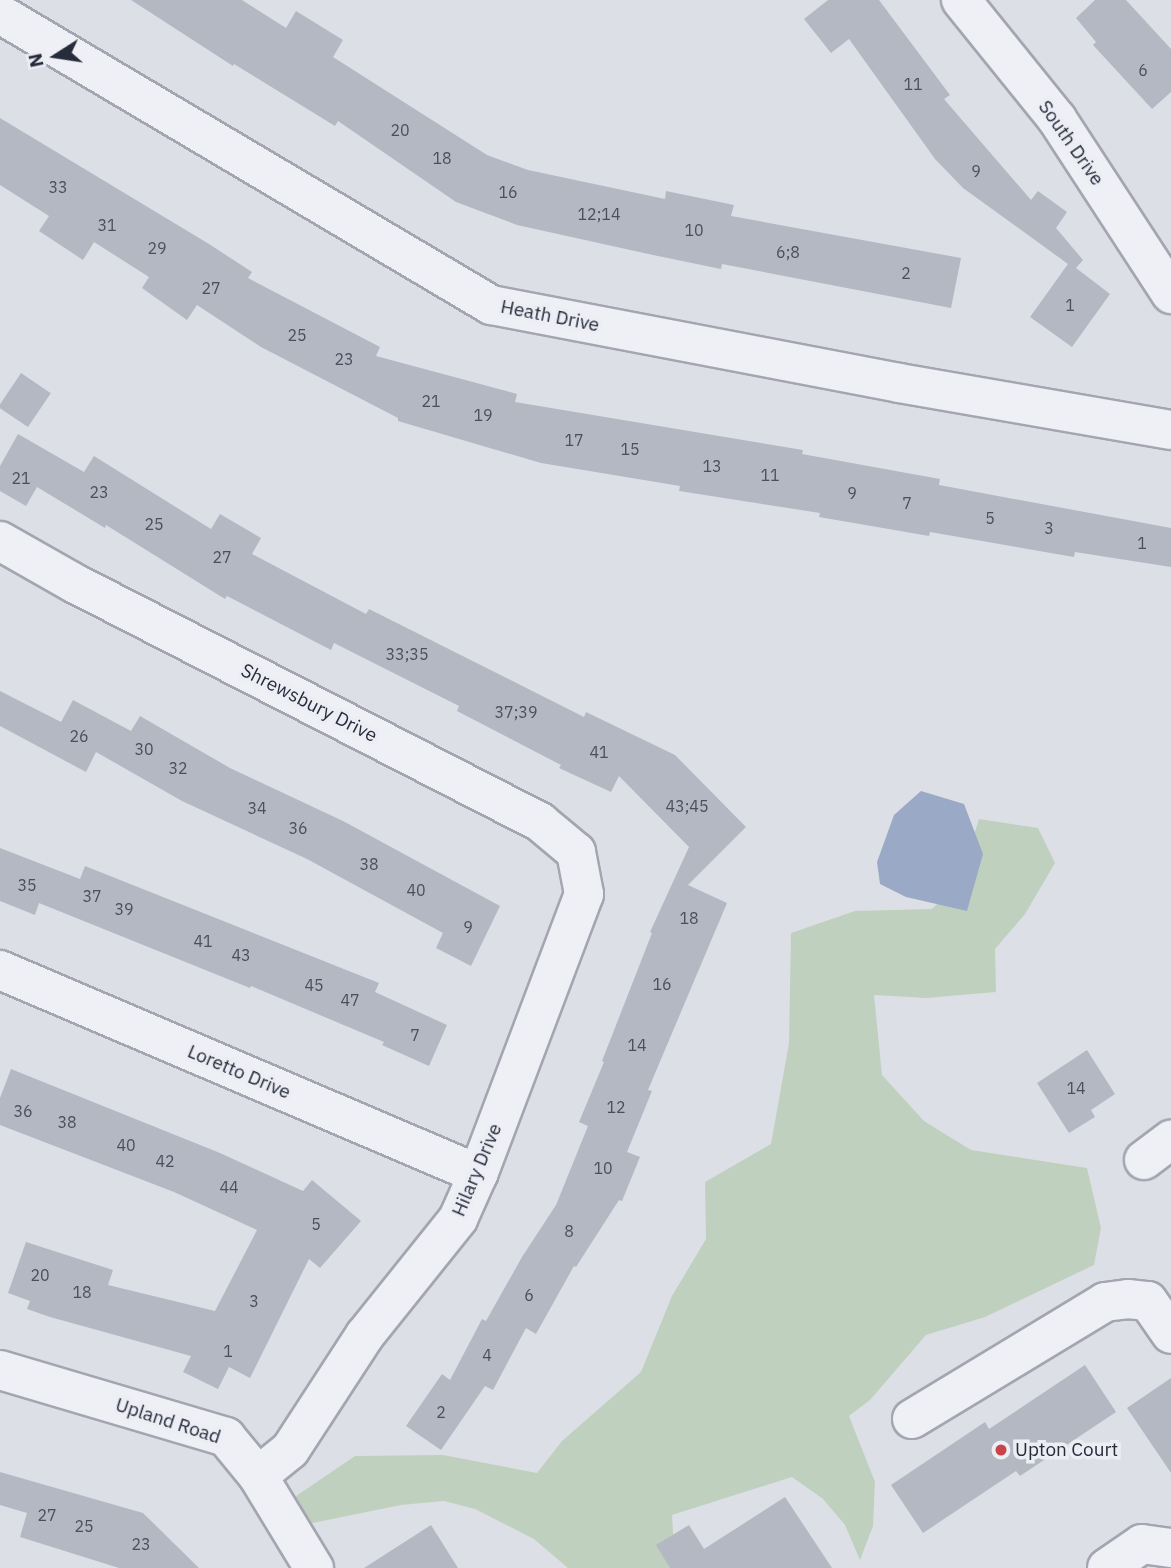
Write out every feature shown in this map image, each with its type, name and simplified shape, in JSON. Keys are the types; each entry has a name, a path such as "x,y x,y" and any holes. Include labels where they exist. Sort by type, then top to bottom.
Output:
{"street":[{"name":"South Drive","path":"961,0 1057,118 1171,294"},
{"name":"Heath Drive","path":"0,14 311,201 491,305 899,383 1171,430"},
{"name":"Shrewsbury Drive","path":"0,541 74,583 540,822 576,852 584,894"},
{"name":"Hilary Drive","path":"258,1476 290,1450 365,1335 458,1219 478,1174 584,894"},
{"name":"Loretto Drive","path":"0,970 478,1174"},
{"path":"912,1419 1105,1302 1128,1299 1148,1301 1171,1334"},
{"name":"Upland Road","path":"0,1370 226,1437 258,1476 314,1568"},
{"path":"1107,1568 1142,1544 1171,1548"}],"green space":[{"path":"979,819 1038,828 1055,863 1025,914 995,949 996,992 926,998 874,995 882,1075 924,1121 971,1150 1087,1168 1101,1228 1094,1265 985,1317 926,1335 870,1400 849,1416 875,1482 873,1526 860,1560 845,1525 823,1499 792,1477 672,1515 675,1568 568,1568 534,1539 475,1509 444,1501 401,1505 293,1527 280,1507 355,1456 443,1455 537,1473 562,1441 641,1372 672,1296 706,1239 705,1182 771,1144 789,1043 791,933 855,911 932,909 959,882"}],"water":[{"path":"921,791 964,804 983,854 967,911 906,897 880,884 877,862 894,815"}],"building":[{"path":"131,0 242,0 286,28 296,11 343,40 333,57 487,155 528,170 665,199 666,191 734,205 731,216 961,258 951,308 722,264 721,269 517,225 456,202 338,121 335,126 234,64 233,66"},
{"path":"828,0 879,0 950,95 944,99 1031,200 1038,191 1067,212 1056,228 1083,260 1076,268 1110,294 1072,347 1030,317 1068,264 963,188 935,159 849,39 831,53 804,19"},
{"path":"1095,0 1126,0 1171,49 1171,92 1152,109 1093,45 1096,42 1076,18"},
{"path":"0,118 209,244 252,272 248,278 380,347 376,356 517,394 515,402 803,450 802,454 940,479 939,485 1171,528 1171,567 1075,552 1074,557 930,532 929,536 819,517 820,513 679,491 680,486 541,463 398,421 398,418 261,347 197,305 187,320 142,288 149,277 94,242 83,260 39,231 49,216 0,185"},
{"path":"21,373 51,393 28,427 0,408 0,404"},
{"path":"18,434 84,472 94,456 211,529 220,514 261,538 252,554 366,614 369,609 584,717 586,712 675,755 746,827 688,885 727,903 648,1090 652,1091 627,1152 640,1157 622,1201 619,1200 576,1267 574,1266 536,1334 526,1328 493,1390 485,1386 441,1450 406,1426 442,1374 450,1380 482,1319 486,1321 522,1257 556,1205 588,1126 579,1122 604,1062 602,1061 652,933 650,932 689,847 619,776 611,792 559,768 561,765 457,711 459,706 334,643 331,650 227,596 225,599 106,525 105,528 37,487 26,506 0,491 0,466"},
{"path":"0,691 61,722 73,700 131,731 140,716 230,768 343,821 500,906 471,966 436,948 443,933 307,859 182,801 96,752 86,772 0,726"},
{"path":"0,848 80,879 85,866 379,983 375,992 447,1025 429,1066 382,1045 384,1042 251,986 250,988 39,903 35,915 0,901"},
{"path":"1087,1050 1115,1094 1091,1110 1095,1117 1069,1133 1037,1083"},
{"path":"11,1069 220,1153 303,1191 312,1180 361,1221 320,1268 309,1259 250,1378 229,1367 218,1389 183,1372 191,1356 50,1317 27,1309 30,1301 8,1293 26,1242 113,1270 108,1285 215,1311 257,1230 174,1192 0,1125 0,1098"},
{"name":"Upton Court","path":"1085,1365 1116,1412 1020,1476 1016,1471 923,1533 891,1485 985,1422 989,1429"},
{"name":"Upton Court","path":"1171,1378 1171,1473 1127,1408"},
{"path":"0,1472 143,1513 199,1568 119,1568 20,1537 27,1513 0,1505"},
{"path":"785,1497 832,1568 670,1568 656,1545 689,1525 704,1549"},
{"path":"431,1525 458,1568 364,1568"}],"place":[{"name":"Upton Court","path":"1001,1450"}]}
